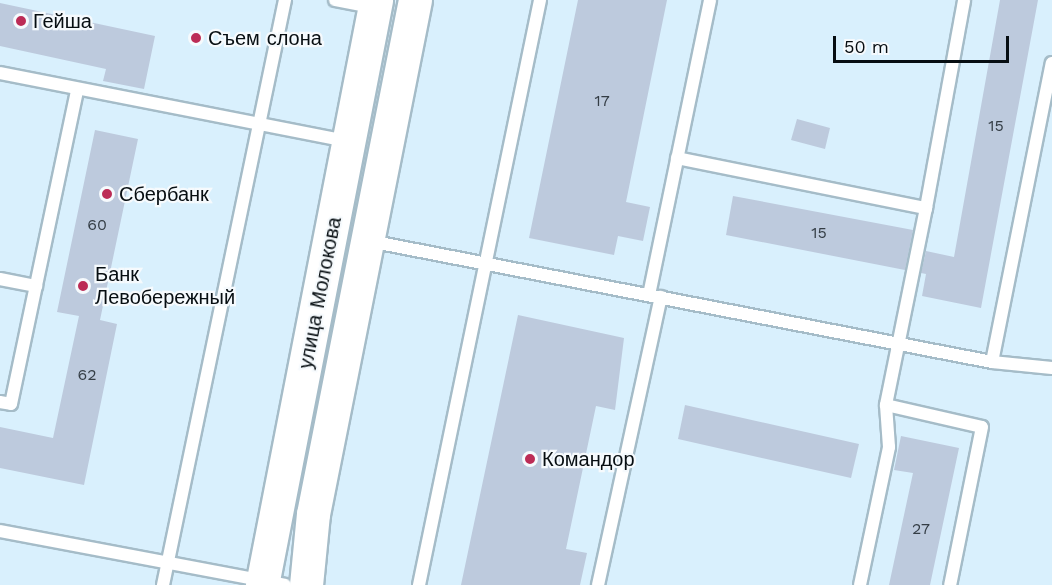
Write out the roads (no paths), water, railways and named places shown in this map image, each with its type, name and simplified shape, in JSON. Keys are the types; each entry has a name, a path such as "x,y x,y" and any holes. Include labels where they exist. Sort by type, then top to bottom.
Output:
{"main road":[{"name":"улица Молокова","path":"306,585 313,514 415,0"},
{"name":"улица Молокова","path":"270,584 280,496 376,4"},
{"path":"280,496 298,519 313,514"}],"lane":[{"path":"162,585 285,0"},
{"path":"335,0 376,4"},
{"path":"419,585 489,264 540,0"},
{"path":"598,585 655,296 677,158 710,0"},
{"path":"860,585 889,447 886,405 926,208 964,0"},
{"path":"992,362 1052,63"},
{"path":"0,73 77,90 261,122 350,142"},
{"path":"0,402 11,404 77,90"},
{"path":"677,158 926,208"},
{"path":"368,240 992,362 1052,368"},
{"path":"0,279 36,286"},
{"path":"886,405 982,428 950,585"},
{"path":"0,531 270,584"}],"place":[{"name":"Гейша","path":"21,21"},
{"name":"Съем слона","path":"196,38"},
{"name":"Сбербанк","path":"107,194"},
{"name":"Банк Левобережный","path":"83,286"},
{"name":"Командор","path":"530,459"}]}
